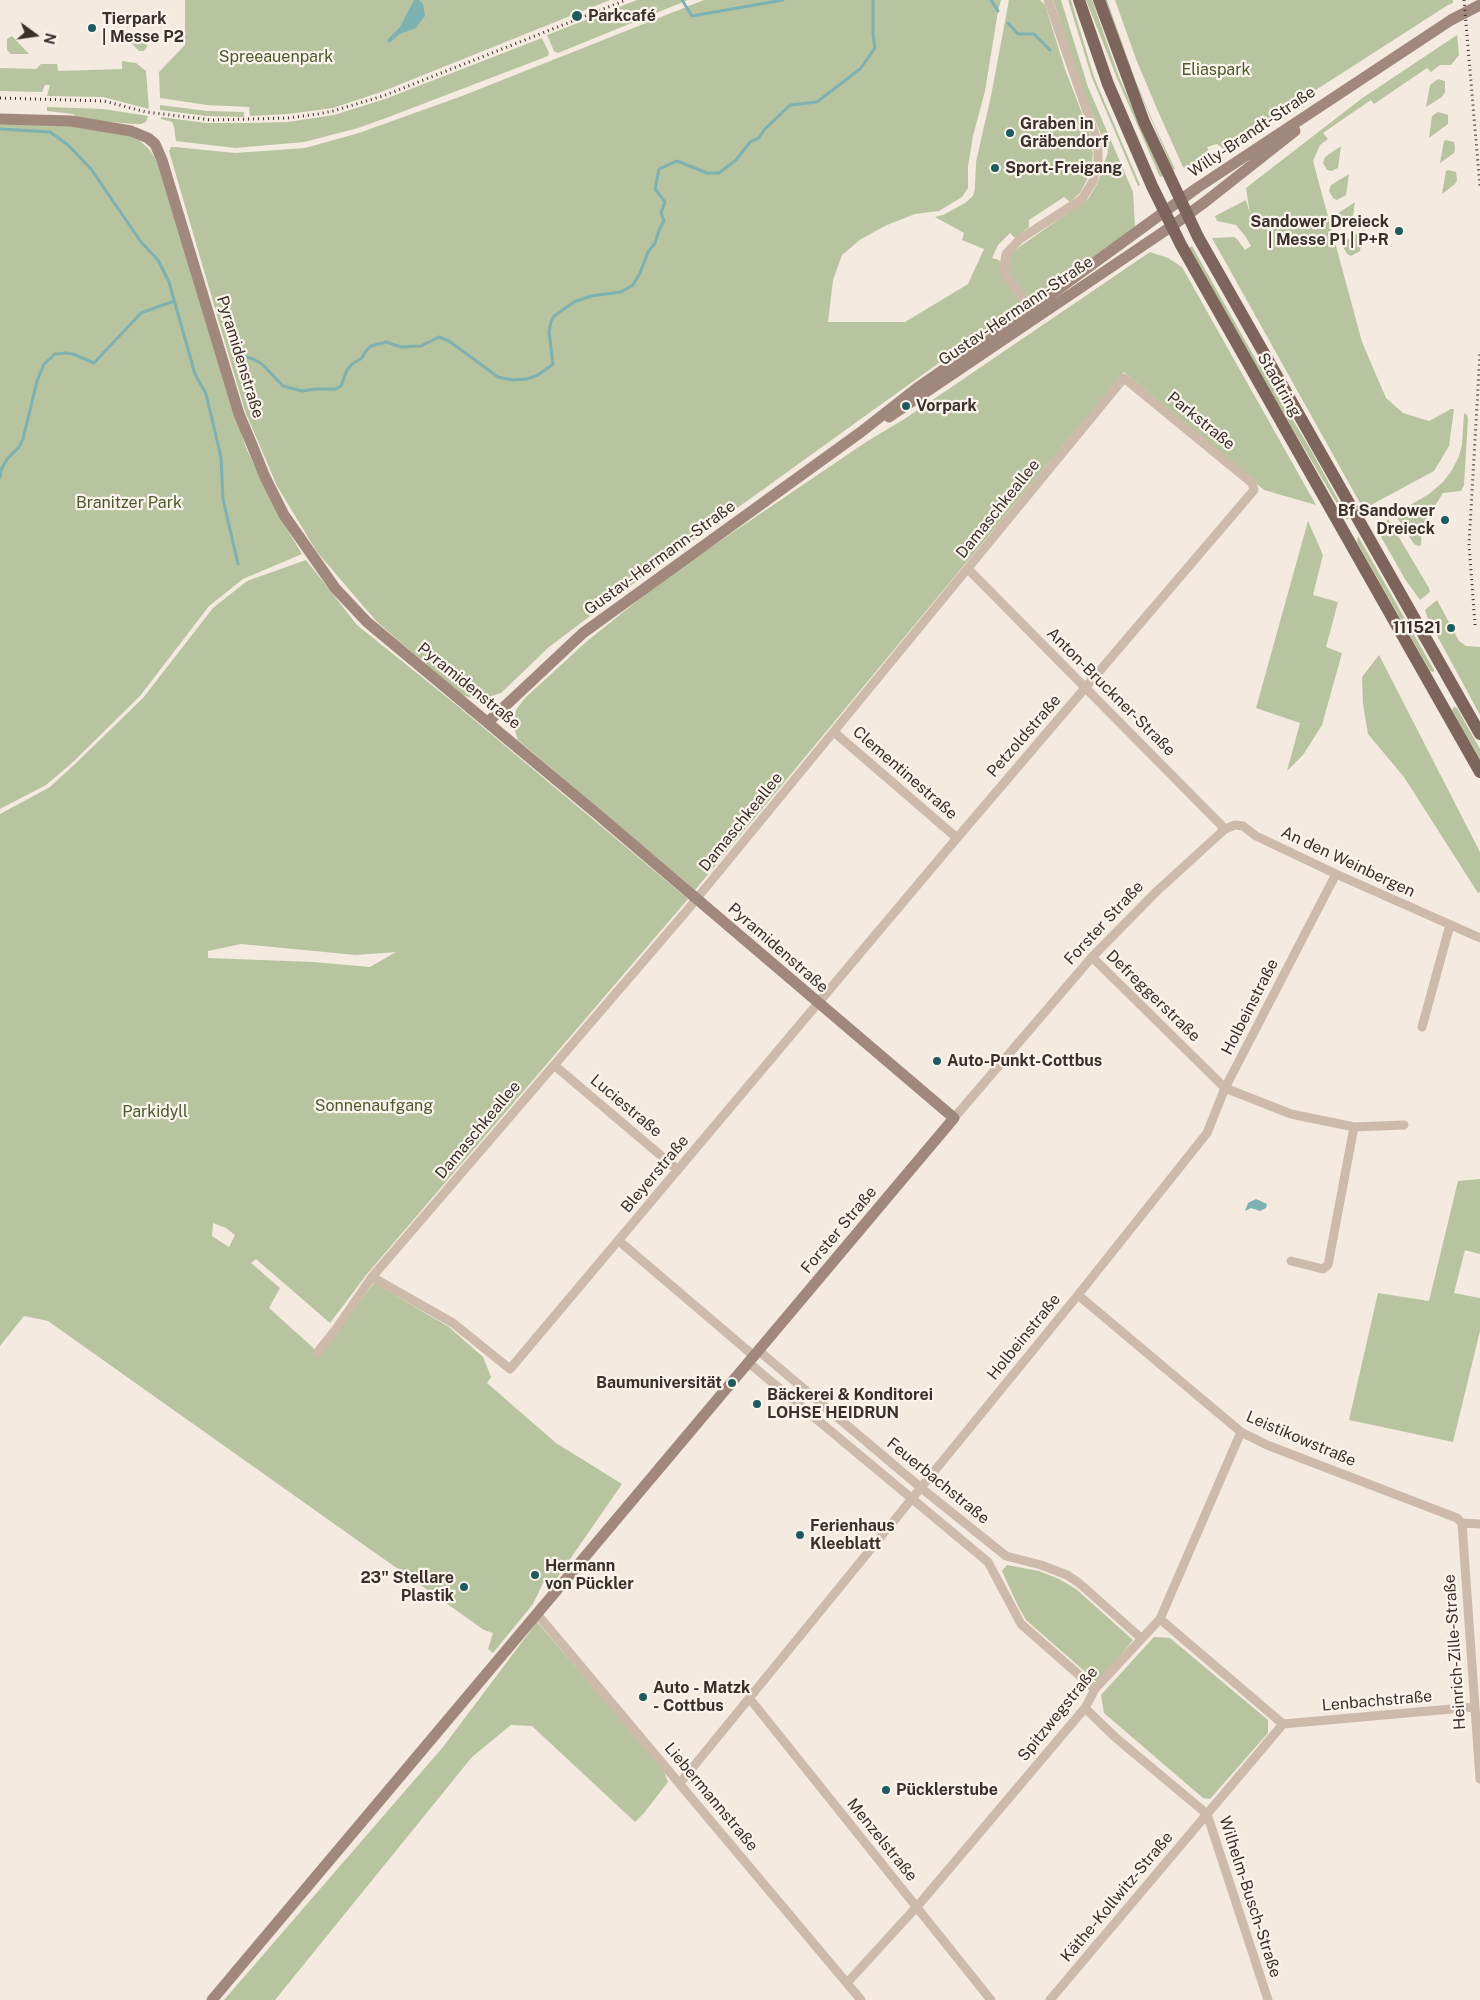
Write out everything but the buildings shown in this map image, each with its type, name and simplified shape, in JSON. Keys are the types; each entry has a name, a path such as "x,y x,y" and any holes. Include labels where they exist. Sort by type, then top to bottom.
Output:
{"main road":[{"name":"Stadtring","path":"1078,0 1108,84 1172,226 1480,772"},
{"name":"Stadtring","path":"1099,0 1138,107 1198,237 1480,734"},
{"name":"Willy-Brandt-Straße","path":"1165,212 1358,81 1451,20 1480,5"},
{"name":"Willy-Brandt-Straße","path":"1188,214 1358,81"},
{"name":"Pyramidenstraße","path":"0,119 79,123 131,131 148,138 155,144 162,160 239,414 265,477 284,515 335,588 367,622 488,722 954,1118"},
{"name":"Gustav-Hermann-Straße","path":"488,722 583,633 861,432 912,402 1034,313 1165,212"},
{"name":"Gustav-Hermann-Straße","path":"1034,313 1188,214"},
{"name":"Forster Straße","path":"212,2000 954,1118"}],"street":[{"path":"1034,313 1007,276 1004,267 1006,254 1020,238 1082,199 1093,180 1098,160 1098,143 1048,0"},
{"name":"Parkstraße","path":"1124,378 1252,483 1254,490"},
{"name":"Damaschkeallee","path":"317,1353 372,1277 696,900 1124,378"},
{"name":"Petzoldstraße","path":"818,1004 1254,490"},
{"name":"Anton-Bruckner-Straße","path":"968,569 1226,828"},
{"name":"Clementinestraße","path":"834,732 957,838"},
{"name":"An den Weinbergen","path":"1226,828 1235,825 1243,826 1256,836 1336,874 1480,938"},
{"name":"Forster Straße","path":"954,1118 1092,958 1156,892 1226,828"},
{"name":"Holbeinstraße","path":"680,1783 1078,1295 1207,1133 1225,1088 1336,874"},
{"path":"1422,1027 1450,925"},
{"name":"Defreggerstraße","path":"1092,958 1225,1088 1291,1114 1354,1127 1404,1125"},
{"name":"Bleyerstraße","path":"372,1277 453,1323 510,1369 818,1004"},
{"name":"Luciestraße","path":"554,1064 678,1170"},
{"path":"1292,1261 1323,1269 1328,1265 1354,1127"},
{"name":"Feuerbachstraße","path":"619,1241 754,1356 911,1498 988,1562 1021,1624 1095,1690"},
{"name":"Leistikowstraße","path":"1078,1295 1241,1432 1267,1444 1457,1518 1462,1523"},
{"name":"Feuerbachstraße","path":"754,1356 1006,1556 1041,1565 1067,1575 1079,1583 1141,1638"},
{"name":"Spitzwegstraße","path":"847,1983 916,1907 1085,1708 1095,1690 1160,1619 1241,1432"},
{"path":"1462,1523 1480,1524"},
{"name":"Heinrich-Zille-Straße","path":"1462,1523 1480,1779"},
{"name":"Liebermannstraße","path":"536,1614 861,2000"},
{"path":"1160,1619 1283,1724 1207,1814"},
{"name":"Menzelstraße","path":"750,1699 992,2000"},
{"name":"Lenbachstraße","path":"1283,1724 1474,1707"},
{"name":"Wilhelm-Busch-Straße","path":"1085,1708 1116,1738 1207,1814 1268,2000"},
{"name":"Käthe-Kollwitz-Straße","path":"1050,2000 1207,1814"}],"green space":[{"name":"Spreeauenpark","path":"185,0 610,0 381,92 333,108 288,114 250,116 249,107 207,105 160,98 159,72 185,45"},
{"path":"637,0 688,0 558,53 554,51 547,35"},
{"path":"704,0 1001,0 985,91 973,136 968,166 968,188 962,197 939,211 915,214 887,225 861,239 842,255 833,280 828,322 905,322 968,284 984,249 962,240 964,233 935,217 943,215 965,203 973,196 976,162 991,96 1009,0 1040,0 1045,5 1065,69 1091,137 1093,154 1090,174 1080,193 1070,202 1064,197 1029,220 1029,227 1015,238 1010,233 998,245 992,258 1000,262 1088,199 1097,184 1108,152 1083,90 1053,0 1061,0 1088,87 1133,192 1135,227 969,347 943,360 654,568 549,647 501,693 479,700 462,695 377,622 317,552 277,486 245,411 169,151 171,147 235,153 305,148 359,133 462,96"},
{"path":"1068,0 1071,0 1094,77 1140,185 1138,186 1092,78"},
{"path":"1086,0 1092,0 1119,77 1163,176 1160,177"},
{"path":"1105,0 1107,0 1136,82 1175,169 1173,170 1135,82"},
{"name":"Eliaspark","path":"1115,0 1453,0 1453,3 1224,149 1217,144 1207,147 1212,160 1191,172 1183,167 1157,109 1136,59"},
{"path":"141,32 147,36 147,47 144,51 139,51 121,33"},
{"path":"1457,35 1459,55 1451,65 1440,65 1431,72 1427,68 1374,104 1371,100 1323,133 1328,139 1320,145 1313,161 1362,342 1386,398 1403,413 1429,421 1454,409 1449,446 1434,471 1369,506 1360,503 1212,238 1234,237 1245,250 1251,246 1236,225 1217,221 1215,216 1246,200 1250,214 1246,188 1361,99"},
{"path":"12,36 29,54 11,54 7,50 7,39"},
{"path":"542,38 549,53 548,56 358,128 304,142 235,148 176,141 172,122 161,119 161,117 206,123 250,123 288,122 334,115 385,99"},
{"path":"122,61 136,63 146,71 149,109 103,97 47,96 50,85 45,85 42,92 0,91 0,68 36,69 41,64 57,64 58,71 122,69"},
{"path":"1438,79 1445,81 1445,92 1442,97 1426,107 1430,85"},
{"path":"160,105 207,111 244,112 244,117 206,116 160,110"},
{"path":"47,107 103,109 148,116 146,122 133,124 79,119 73,114 47,111"},
{"path":"1438,112 1448,115 1448,124 1429,138 1432,116"},
{"name":"Branitzer Park","path":"0,123 71,126 130,136 139,140 150,150 157,162 246,448 279,516 302,554 243,579 209,606 140,696 72,763 46,785 0,809"},
{"path":"1444,141 1454,142 1454,153 1440,163"},
{"path":"1341,146 1338,168 1331,171 1327,170 1323,163 1325,157"},
{"path":"1446,171 1456,172 1457,180 1455,184 1442,194"},
{"path":"1349,174 1346,195 1337,200 1333,198 1329,191 1331,185"},
{"path":"1355,202 1352,223 1343,228 1339,227 1335,219 1337,214"},
{"path":"1363,230 1360,251 1351,256 1347,254 1343,247 1345,241"},
{"path":"1192,246 1251,351 1311,450 1349,520 1346,519 1247,352 1189,248"},
{"path":"1150,252 1168,258 1182,267 1316,505 1264,490 1124,372 695,890 518,740 513,725 516,710 524,699 586,642 667,577 866,442 906,418"},
{"path":"1464,413 1468,419 1464,485 1461,491 1443,493 1422,526 1421,545 1418,546 1414,544 1395,514 1429,494 1443,482 1452,470 1462,445"},
{"path":"1388,519 1429,588 1430,592 1420,600 1405,579 1379,532"},
{"path":"1308,521 1323,555 1313,595 1338,602 1326,647 1342,653 1322,725 1303,755 1287,771 1300,723 1256,708"},
{"path":"1358,536 1434,672 1430,671 1357,542"},
{"path":"306,560 357,625 454,703 688,899 367,1274 330,1323 256,1259 251,1263 280,1288 269,1308 320,1354 374,1283 449,1327 483,1357 491,1377 487,1383 556,1443 622,1484 557,1578 543,1583 533,1604 493,1653 488,1649 493,1633 484,1630 48,1321 24,1316 0,1346 0,814 50,787 75,764 143,698 213,608 247,581","holes":["241,944 356,955 396,952 370,967 313,962 208,958 208,951","213,1223 226,1228 235,1235 229,1247 212,1236"]},
{"path":"1437,600 1459,641 1466,646 1480,647 1480,715 1428,619 1425,610"},
{"path":"1379,655 1480,852 1480,892 1478,893 1404,777 1368,734 1363,704 1362,677"},
{"path":"1454,707 1457,708 1480,749 1480,759 1452,710"},
{"path":"1480,1179 1480,1254 1465,1250 1454,1293 1480,1298 1480,1331 1453,1442 1349,1420 1378,1293 1429,1301 1458,1181"},
{"path":"1007,1565 1039,1571 1059,1579 1076,1589 1133,1640 1098,1683 1026,1620 1002,1571"},
{"path":"537,1622 662,1767 668,1782 644,1813 635,1822 532,1726 511,1725 472,1757 275,2000 224,2000 443,1747"},
{"path":"1154,1637 1170,1638 1268,1720 1268,1733 1210,1799 1203,1798 1104,1713 1101,1695"}],"water":[{"path":"414,0 419,0 423,4 425,16 416,28 400,34 389,43 387,40 400,27"},
{"path":"1256,1199 1267,1204 1266,1208 1260,1211 1251,1208 1245,1211 1248,1203"}],"waterway":[{"path":"682,0 692,16 783,0"},
{"path":"244,357 251,358 262,364 283,386 302,391 336,389 341,386 347,370 352,364 362,358 371,346 386,342 401,347 421,346 439,337 449,341 498,377 512,380 527,379 538,375 553,364 549,332 554,316 574,302 591,296 621,292 633,285 664,221 661,213 665,202 655,189 659,169 677,161 707,173 719,173 736,160 750,142 759,138 764,130 790,105 817,102 860,69 875,48 873,0"},
{"path":"991,0 998,11"},
{"path":"1008,23 1018,34 1034,34 1050,50"},
{"path":"0,129 50,132 68,145 91,169 141,242 158,260 169,282 195,374 206,394 221,457 223,499 238,564"},
{"path":"0,477 1,470 7,459 19,447 23,439 37,381 44,364 55,354 66,353 94,363 141,313 174,301"}],"railway":[{"path":"0,98 104,101 146,112 212,120 288,118 318,114 383,96 626,0"},
{"path":"1464,0 1480,187"},
{"path":"1475,625 1469,544 1480,353"}],"place":[{"name":"Parkcafé","path":"577,16"},
{"name":"Tierpark | Messe P2","path":"92,28"},
{"name":"Graben in Gräbendorf","path":"1010,133"},
{"name":"Sport-Freigang","path":"995,168"},
{"name":"Sandower Dreieck | Messe P1 | P+R","path":"1399,231"},
{"name":"Vorpark","path":"906,406"},
{"name":"Bf Sandower Dreieck","path":"1445,520"},
{"name":"111521","path":"1451,628"},
{"name":"Auto-Punkt-Cottbus","path":"937,1061"},
{"name":"Baumuniversität","path":"732,1383"},
{"name":"Bäckerei & Konditorei LOHSE HEIDRUN","path":"757,1404"},
{"name":"Ferienhaus Kleeblatt","path":"800,1535"},
{"name":"Hermann von Pückler","path":"535,1575"},
{"name":"23\" Stellare Plastik","path":"464,1587"},
{"name":"Auto - Matzk - Cottbus","path":"643,1697"},
{"name":"Pücklerstube","path":"886,1790"}],"park label":[{"name":"Sonnenaufgang","path":"374,1106"},
{"name":"Parkidyll","path":"155,1112"}]}
